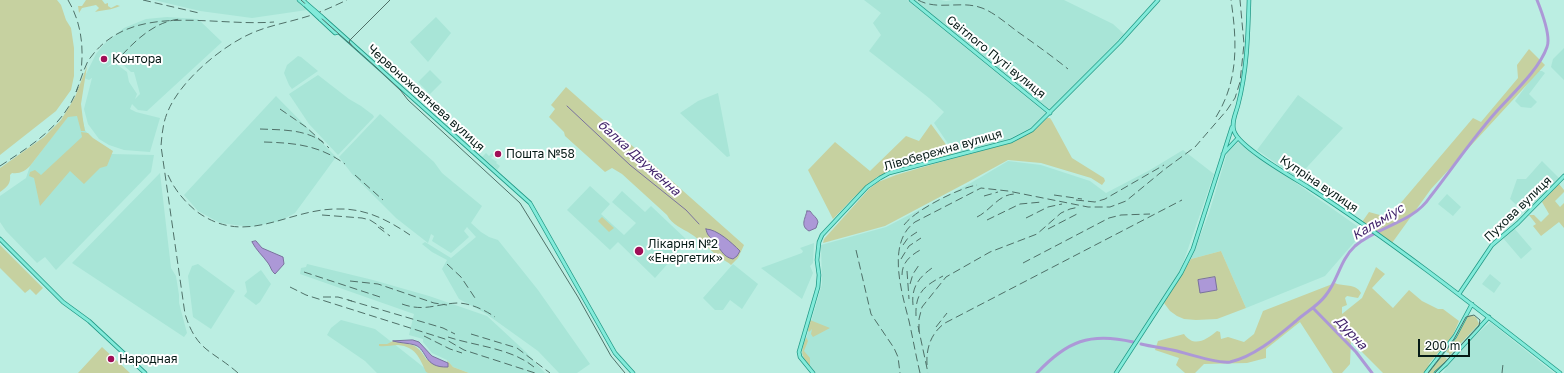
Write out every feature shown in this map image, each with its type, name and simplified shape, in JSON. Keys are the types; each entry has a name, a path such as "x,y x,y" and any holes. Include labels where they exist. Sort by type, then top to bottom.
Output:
{"main road":[{"path":"299,0 306,5"},
{"path":"303,0 306,5"},
{"name":"Світлого Путі вулиця","path":"911,0 1050,113"},
{"name":"Лівобережна вулиця","path":"813,373 800,357 799,352 818,287 817,252 822,236 867,187 880,178 910,167 1011,141 1032,130 1120,42 1158,0"},
{"path":"1116,373 1178,277 1193,249 1242,89 1249,0"},
{"name":"Червоножовтнева вулиця","path":"306,5 530,203 615,353 633,373"},
{"path":"1222,156 1238,138 1233,128 1233,121"},
{"path":"1228,137 1232,138 1234,142"},
{"name":"Купріна вулиця","path":"1238,138 1282,170 1384,239 1459,294 1560,373"},
{"name":"Пухова вулиця","path":"1459,294 1492,245 1518,223 1564,176"},
{"path":"0,239 63,302 89,321 145,373"},
{"path":"1426,373 1455,336 1472,304"},
{"path":"1436,373 1446,364 1488,317"}],"shaded area":[{"path":"0,0 57,0 61,5 66,20 71,28 74,48 74,76 71,90 56,111 0,155"},
{"path":"86,0 102,0 105,4 108,3 108,6 111,8 117,5 120,6 95,12 99,8 96,5 82,8 79,13 78,6 82,6"},
{"path":"154,0 296,0 307,10 252,18 200,11"},
{"path":"864,0 907,0 1047,114 1036,125 1009,139 955,154 934,123 944,112 929,98 869,51 881,35 873,23 881,13"},
{"path":"914,0 1064,0 1113,24 1124,34 1050,110"},
{"path":"167,17 198,19 222,42 147,111 138,110 132,104 130,109 136,112 160,118 150,152 124,150 109,145 99,139 88,124 84,109 92,78 89,80 84,78 96,54 104,44 124,28 146,19","holes":["117,59 131,72 134,72 140,94 135,99 137,94 129,82 127,72 115,63 106,68"]},
{"path":"436,17 451,33 428,62 410,42"},
{"path":"1564,48 1564,80 1551,67 1553,59"},
{"path":"1529,49 1545,65 1431,189 1392,243 1362,222 1369,212 1387,217 1473,118 1481,122 1518,78 1517,65"},
{"path":"298,56 318,71 292,89 284,73 287,65"},
{"path":"87,66 81,104 85,131 81,131 77,116 68,117 30,166 22,172 12,173 10,175 8,185 0,192 0,168 44,137 61,120 75,97"},
{"path":"430,70 442,82 430,94 418,82"},
{"path":"1537,71 1542,71 1545,73 1529,94 1537,102 1531,108 1521,107 1515,101"},
{"path":"318,75 374,117 338,155 309,124 289,94"},
{"path":"566,87 744,245 738,258 731,265 717,256 694,236 674,224 667,215 622,174 612,168 605,172 565,136 564,132 549,117 555,109 551,105"},
{"path":"718,93 730,156 727,157 680,113 698,101"},
{"path":"1298,95 1343,128 1297,178 1257,150"},
{"path":"276,96 336,157 295,213 280,221 251,227 220,223 198,211 184,195"},
{"path":"81,113 85,130 94,142 111,154 154,155 151,172 56,270 45,257 37,263 6,231 0,222 0,196 26,178 30,166 69,115"},
{"path":"380,114 434,162 442,173 482,206 471,223 481,232 498,240 538,290 590,364 577,373 559,373 538,351 485,313 459,299 442,269 447,260 432,252 422,244 425,242 451,258 476,237 467,227 464,231 469,237 451,253 432,241 434,236 431,234 428,243 396,218 352,174 339,157"},
{"path":"1047,118 1050,118 1052,121 1072,158 1104,178 1105,181 1102,185 1091,178 1041,163 1008,160 885,226 823,243 824,239 869,189 878,182 896,175 1014,142 1036,129"},
{"path":"931,124 953,154 909,165 877,177 854,197 833,219 808,170 835,142 870,171 906,136 919,141"},
{"path":"81,132 88,133 113,151 107,166 100,168 84,184 70,171 40,206 34,178 29,176 30,172 35,170 41,175 82,137"},
{"path":"1238,142 1364,231 1325,276 1246,308 1221,251 1191,259 1209,213 1227,153"},
{"path":"1183,150 1214,174 1181,269 1113,373 815,373 801,356 822,284 821,245 886,227 969,184 1008,161 1041,165 1090,181 1106,193 1150,170"},
{"path":"486,153 489,156 492,153 494,155 491,158 500,166 497,170 482,157"},
{"path":"1542,161 1560,179 1525,213 1510,199 1517,179 1526,179"},
{"path":"160,173 171,268 176,276 179,303 187,333 184,337 72,263"},
{"path":"1559,184 1564,192 1555,201 1560,207 1564,203 1564,228 1559,222 1541,236 1533,226 1536,224 1529,215 1534,215 1541,222 1549,214 1542,202"},
{"path":"590,186 610,204 601,214 624,235 636,223 612,202 622,191 645,212 651,206 688,241 655,278 618,242 610,250 567,210"},
{"path":"1447,194 1461,207 1453,216 1438,204"},
{"path":"807,211 810,211 818,222 816,228 809,231 804,225"},
{"path":"602,217 614,228 609,232 598,221"},
{"path":"1514,228 1532,249 1521,259 1503,238"},
{"path":"706,229 715,231 733,244 740,251 737,256 733,259 726,256 708,235"},
{"path":"256,241 262,248 283,257 284,264 275,274 255,248 252,242"},
{"path":"814,243 813,263 810,266 813,273 802,299 761,268 802,253 803,251 800,248"},
{"path":"0,245 43,288 36,295 30,289 25,293 0,268"},
{"path":"1221,251 1246,308 1217,319 1196,320 1184,319 1170,311 1164,303 1191,259"},
{"path":"198,264 235,291 211,329 193,317 188,276 192,266"},
{"path":"307,264 373,280 429,296 487,316 527,353 545,373 469,373 453,367 447,360 432,353 423,342 423,339 409,335 414,314 300,274 301,268 306,267"},
{"path":"733,264 758,284 742,309 730,300 723,310 715,310 703,298"},
{"path":"1376,267 1385,274 1372,288 1393,308 1409,290 1422,301 1438,309 1443,309 1459,321 1453,335 1428,365 1443,355 1447,359 1440,373 1383,373 1351,341 1350,364 1342,373 1333,373 1300,322 1266,349 1266,358 1247,363 1204,364 1195,373 1185,373 1176,365 1179,358 1155,350 1158,341 1184,334 1192,341 1196,342 1204,340 1217,331 1220,332 1221,339 1228,337 1244,342 1254,334 1263,311 1335,283 1353,286 1361,293 1358,298 1347,296 1345,298 1347,305 1342,307 1342,314 1362,298"},
{"path":"261,270 271,284 260,302 256,305 244,296 247,292 245,282"},
{"path":"1490,274 1501,283 1494,293 1482,284"},
{"path":"1215,277 1217,290 1200,293 1198,280"},
{"path":"1470,315 1476,317 1479,324 1449,356 1449,353 1446,352 1466,318"},
{"path":"341,320 375,329 431,373 377,373 365,361 327,335 331,328"},
{"path":"810,320 830,328 813,337 811,334 812,329 809,332 808,330"},
{"path":"1490,322 1554,373 1443,373 1461,349"},
{"path":"806,337 808,341 804,351 810,358 810,366 804,359 802,353"},
{"path":"413,340 419,342 432,356 448,363 448,367 434,365 419,347 415,345 393,341"},
{"path":"393,341 413,345 427,360 448,363 447,360 453,367 469,373 428,373 413,350 398,345 379,346 379,344 387,344"},
{"path":"102,347 130,373 78,373"}],"waterway":[{"name":"Кальміус","path":"1141,344 1211,360 1230,362 1248,356 1257,351 1316,306 1330,289 1346,257 1355,246 1364,239 1405,219 1423,206 1487,122 1532,73 1543,56 1548,43 1545,24 1537,0"},
{"name":"балка Двуженна","path":"567,106 630,165 686,210 699,224"},
{"name":"Дурна","path":"1313,308 1356,352 1372,373"},
{"name":"Кальміус","path":"1037,373 1059,353 1069,346 1080,342 1104,338 1133,342"}],"tram line":[{"path":"301,0 377,68 401,91 408,100 520,203 578,297 611,356 625,373"},
{"path":"352,46 349,42 350,40 390,0"},
{"path":"1428,373 1454,339 1466,317 1474,315 1480,320 1479,326 1435,373"}],"railway":[{"path":"68,0 79,26 82,43 81,71"},
{"path":"143,0 199,13"},
{"path":"238,373 200,343 190,327 185,314 161,146 165,119 174,99 192,76 228,46 252,33 270,26 296,20 330,8 347,0"},
{"path":"918,0 933,5 966,5 987,10 1068,69"},
{"path":"1216,117 1229,89 1234,60 1235,45 1231,0"},
{"path":"920,373 898,269 901,242 906,231 915,222 981,188 1008,191 1088,207 1110,207 1126,201 1195,147 1227,110 1235,98 1240,82 1244,44 1240,0"},
{"path":"122,55 134,42 148,31 163,23 181,19"},
{"path":"76,92 88,61 105,42 125,30 148,23 172,20 249,23 274,22"},
{"path":"0,166 35,142 56,123 65,112 78,87"},
{"path":"280,109 306,127 329,148"},
{"path":"260,129 301,132 323,142"},
{"path":"264,142 306,146 326,153 345,164"},
{"path":"1076,200 1095,202 1105,199 1164,165"},
{"path":"168,175 173,185 187,203 196,211 214,222 232,226 249,227 318,211 347,209 376,216 393,224 410,235"},
{"path":"355,175 383,200"},
{"path":"904,225 918,213 938,200 960,190 977,185"},
{"path":"984,196 998,192"},
{"path":"977,217 1003,197 1014,194"},
{"path":"1054,195 1082,199"},
{"path":"927,365 927,353 930,341 936,331 945,323 1182,200"},
{"path":"987,220 1020,204 1042,202"},
{"path":"1026,218 1048,207 1062,204"},
{"path":"919,332 919,319 922,307 946,277 990,252 1037,234 1061,213 1079,207"},
{"path":"1048,229 1077,214"},
{"path":"1023,263 1109,218 1121,215 1150,214"},
{"path":"322,215 362,218 370,220 384,229"},
{"path":"378,227 390,236"},
{"path":"903,245 908,238 917,232"},
{"path":"901,259 909,246 921,238"},
{"path":"902,275 902,270 908,259 922,249"},
{"path":"856,250 871,314 894,348 898,357 900,373"},
{"path":"447,264 461,277 475,298"},
{"path":"910,284 913,274 919,265"},
{"path":"913,305 913,292 915,287 921,278 935,266"},
{"path":"907,271 909,299"},
{"path":"304,272 380,297"},
{"path":"916,316 917,301 922,291 931,283 943,276"},
{"path":"350,281 378,284 434,303 447,305"},
{"path":"290,287 306,295 445,339 464,350 535,373"},
{"path":"323,297 338,297 352,301"},
{"path":"348,300 443,328 455,334"},
{"path":"402,304 417,307 430,307 462,303 477,307 495,317"},
{"path":"936,327 947,313"},
{"path":"918,326 928,373"},
{"path":"471,334 517,348 550,373"},
{"path":"424,336 450,349 462,353"},
{"path":"448,337 504,352 515,356 534,367"},
{"path":"1502,373 1503,364"}],"place":[{"name":"Контора","path":"104,59"},
{"name":"Пошта №58","path":"498,154"},
{"name":"Лікарня №2 «Енергетик»","path":"639,251"},
{"name":"Народная","path":"111,359"}]}
